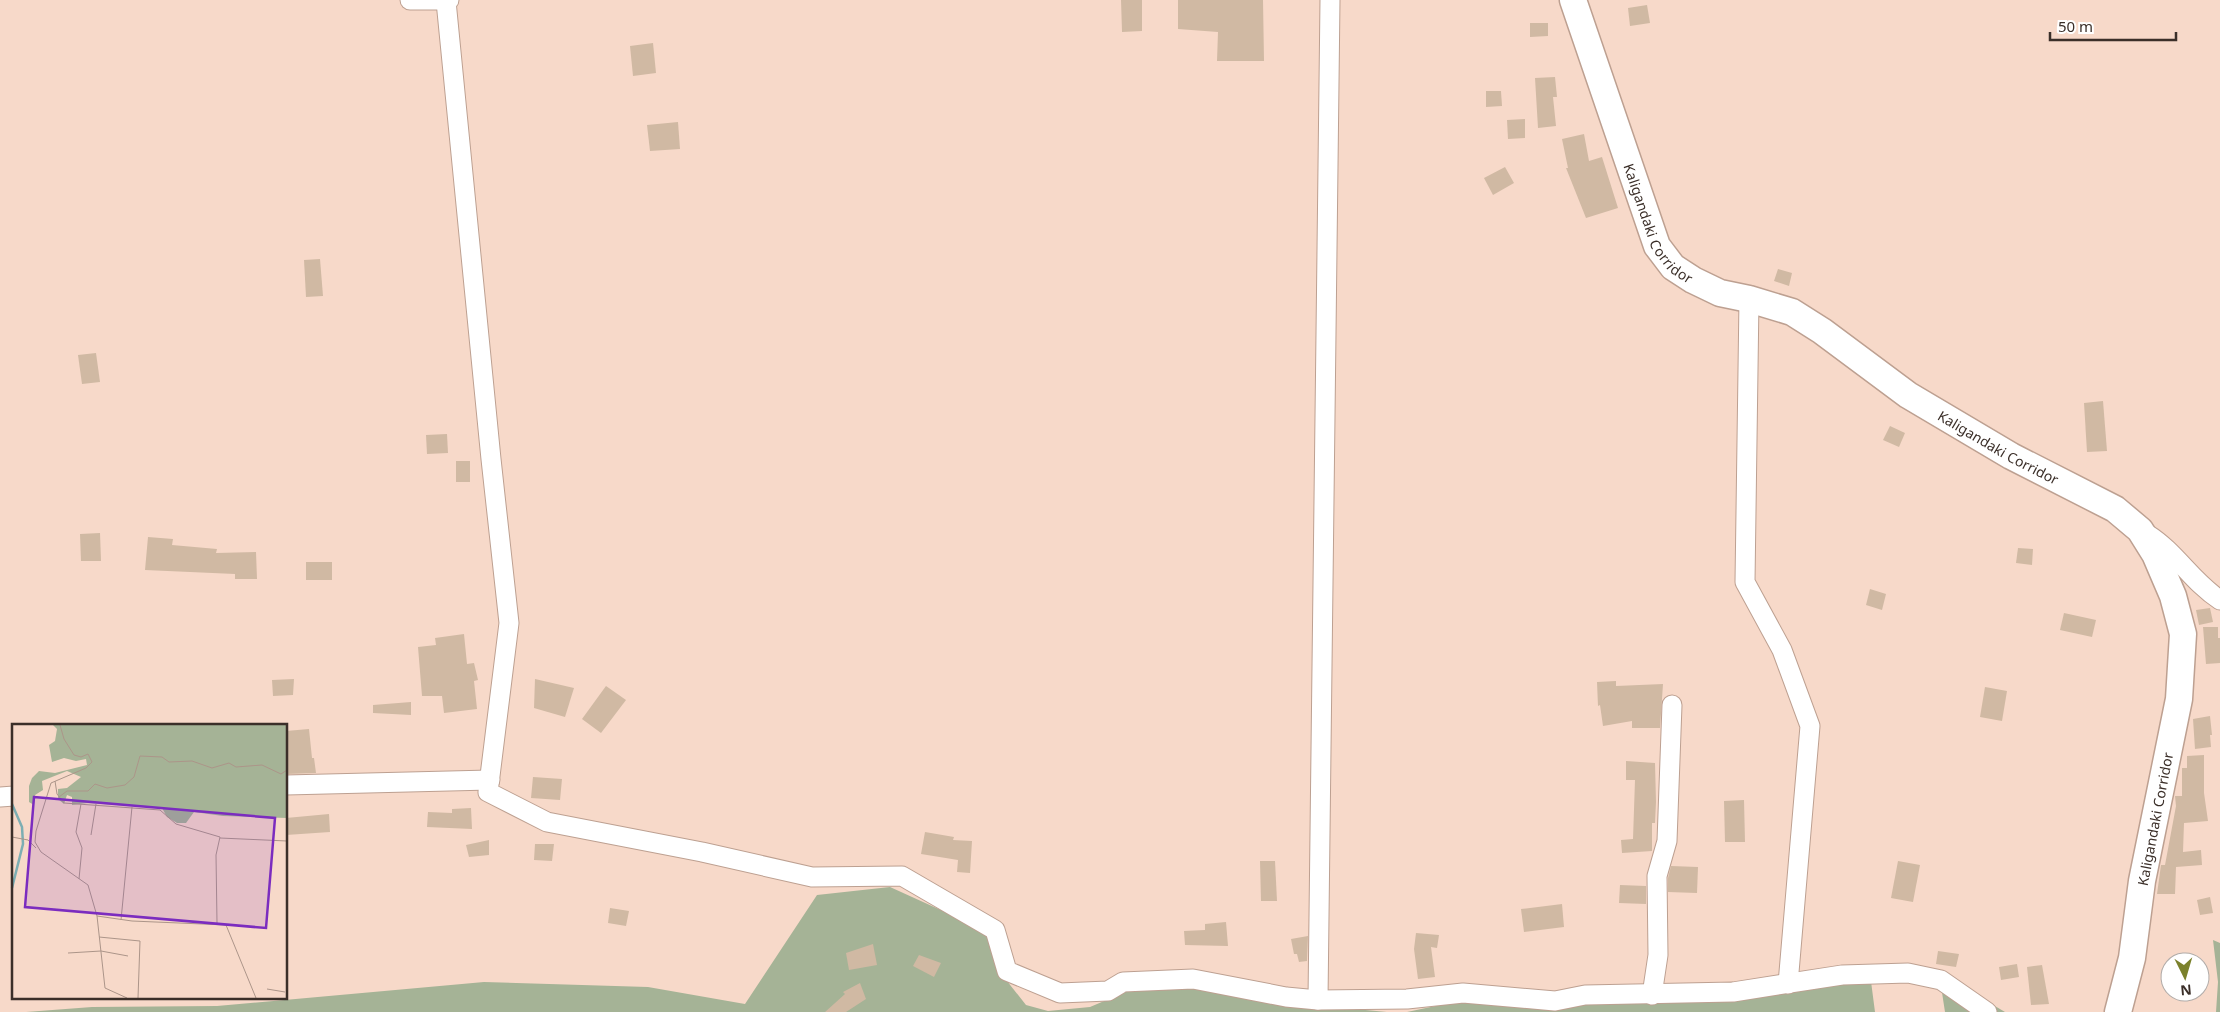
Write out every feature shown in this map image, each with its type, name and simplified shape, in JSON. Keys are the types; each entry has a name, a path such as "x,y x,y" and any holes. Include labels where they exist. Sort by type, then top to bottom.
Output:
{"main road":[{"name":"Kaligandaki Corridor","path":"1573,0 1657,246 1673,267 1692,280 1720,293 1749,299 1792,312 1822,331 1908,395 2011,456 2115,509 2140,530 2155,554 2173,596 2183,634 2179,699 2142,881 2132,958 2118,1012"}],"street":[{"path":"410,0 448,0 491,459 510,623 488,792 547,822 702,852 812,877 902,876 995,930 1007,971 1060,993 1108,991 1124,982 1193,979 1286,997 1318,1000 1407,999 1463,993 1554,1001 1586,995 1733,992 1842,975 1908,973 1940,980 1987,1012"},
{"path":"1318,1000 1330,0"},
{"path":"1749,299 1745,582 1782,650 1810,726 1788,984"},
{"path":"2140,530 2161,543 2204,590 2220,600"},
{"path":"1652,995 1658,955 1657,876 1667,841 1672,705"},
{"path":"288,785 490,780"}],"green space":[{"path":"890,887 987,931 1007,981 1026,1005 1048,1011 1090,1007 1135,988 1193,987 1279,1002 1387,1012 26,1012 92,1007 217,1006 484,982 648,987 745,1004 817,895"},
{"path":"2213,940 2220,943 2220,1012 2216,1012 2218,982"},
{"path":"1869,966 1875,1012 1407,1012 1464,1000 1553,1006"},
{"path":"1939,973 2005,1012 1945,1012"}],"building":[{"path":"1121,0 1142,0 1142,31 1122,32"},
{"path":"1178,0 1263,0 1264,61 1217,61 1218,32 1178,29"},
{"path":"1647,5 1650,23 1630,26 1628,8"},
{"path":"1530,23 1548,23 1548,36 1530,37"},
{"path":"653,43 656,73 633,76 630,46"},
{"path":"1555,77 1557,97 1553,97 1556,126 1538,128 1535,78"},
{"path":"1486,91 1501,91 1502,106 1486,107"},
{"path":"1525,119 1525,138 1508,139 1507,120"},
{"path":"678,122 680,149 650,151 647,125"},
{"path":"1584,134 1589,161 1602,157 1618,208 1586,218 1566,168 1568,168 1562,139"},
{"path":"1505,167 1514,183 1493,195 1484,178"},
{"path":"320,259 323,296 306,297 304,260"},
{"path":"1778,269 1792,273 1789,286 1774,281"},
{"path":"96,353 100,382 82,384 78,355"},
{"path":"2103,401 2107,451 2087,452 2084,403"},
{"path":"1890,426 1905,433 1899,447 1883,440"},
{"path":"447,434 448,453 427,454 426,435"},
{"path":"456,461 470,461 470,482 456,482"},
{"path":"100,533 101,561 81,561 80,534"},
{"path":"148,537 173,539 172,545 217,549 216,553 256,552 257,579 235,579 235,574 145,570"},
{"path":"2018,548 2033,549 2032,565 2016,563"},
{"path":"306,562 332,562 332,580 306,580"},
{"path":"1870,589 1886,594 1882,610 1866,605"},
{"path":"2210,608 2213,622 2199,625 2196,610"},
{"path":"2064,613 2096,620 2092,637 2060,630"},
{"path":"2203,627 2218,627 2220,663 2206,664"},
{"path":"464,634 467,664 474,663 478,680 474,681 477,709 444,713 442,696 422,696 418,647 436,645 435,638"},
{"path":"294,679 293,695 273,696 272,680"},
{"path":"535,679 574,688 565,717 534,708"},
{"path":"1616,681 1616,686 1663,684 1660,728 1632,728 1632,721 1603,726 1600,705 1598,706 1597,682"},
{"path":"606,686 626,700 601,733 582,719"},
{"path":"1985,687 2007,691 2002,721 1980,717"},
{"path":"411,702 411,715 373,713 373,705"},
{"path":"2210,716 2211,747 2195,749 2193,719"},
{"path":"309,729 312,758 314,758 316,773 288,774 288,731"},
{"path":"2204,755 2204,793 2208,821 2184,823 2183,852 2201,850 2202,865 2176,867 2175,894 2157,894 2161,865 2165,865 2176,806 2175,796 2182,796 2182,768 2187,768 2187,756"},
{"path":"1626,761 1655,763 1656,802 1655,823 1652,823 1652,851 1622,853 1621,840 1633,839 1635,780 1626,780"},
{"path":"533,777 562,779 560,800 531,798"},
{"path":"1744,800 1745,842 1725,842 1724,801"},
{"path":"471,808 472,829 427,827 428,812 452,813 452,809"},
{"path":"329,814 330,832 288,835 288,818"},
{"path":"925,832 954,837 953,840 972,841 970,873 957,872 958,860 921,854"},
{"path":"489,840 489,855 469,857 466,845"},
{"path":"535,844 554,844 552,861 534,860"},
{"path":"1260,861 1275,861 1277,901 1261,901"},
{"path":"1898,861 1920,865 1913,902 1891,898"},
{"path":"1671,866 1698,867 1697,893 1668,892 1668,878"},
{"path":"1620,885 1646,886 1646,904 1619,903"},
{"path":"2210,897 2213,913 2200,915 2197,900"},
{"path":"1562,904 1564,927 1524,932 1521,909"},
{"path":"610,908 629,911 626,926 608,923"},
{"path":"1226,922 1228,946 1185,945 1184,931 1205,930 1205,924"},
{"path":"1416,933 1439,935 1437,948 1431,947 1435,977 1418,979 1414,949"},
{"path":"1308,936 1307,961 1299,962 1297,954 1294,954 1291,939"},
{"path":"873,944 877,965 849,970 846,953"},
{"path":"1938,951 1959,954 1956,967 1936,964"},
{"path":"919,955 941,963 934,977 913,966"},
{"path":"2017,964 2019,977 2001,980 1999,967"},
{"path":"2042,965 2049,1004 2031,1005 2027,967"},
{"path":"860,983 866,999 846,1012 825,1012 845,994 843,992"}]}
